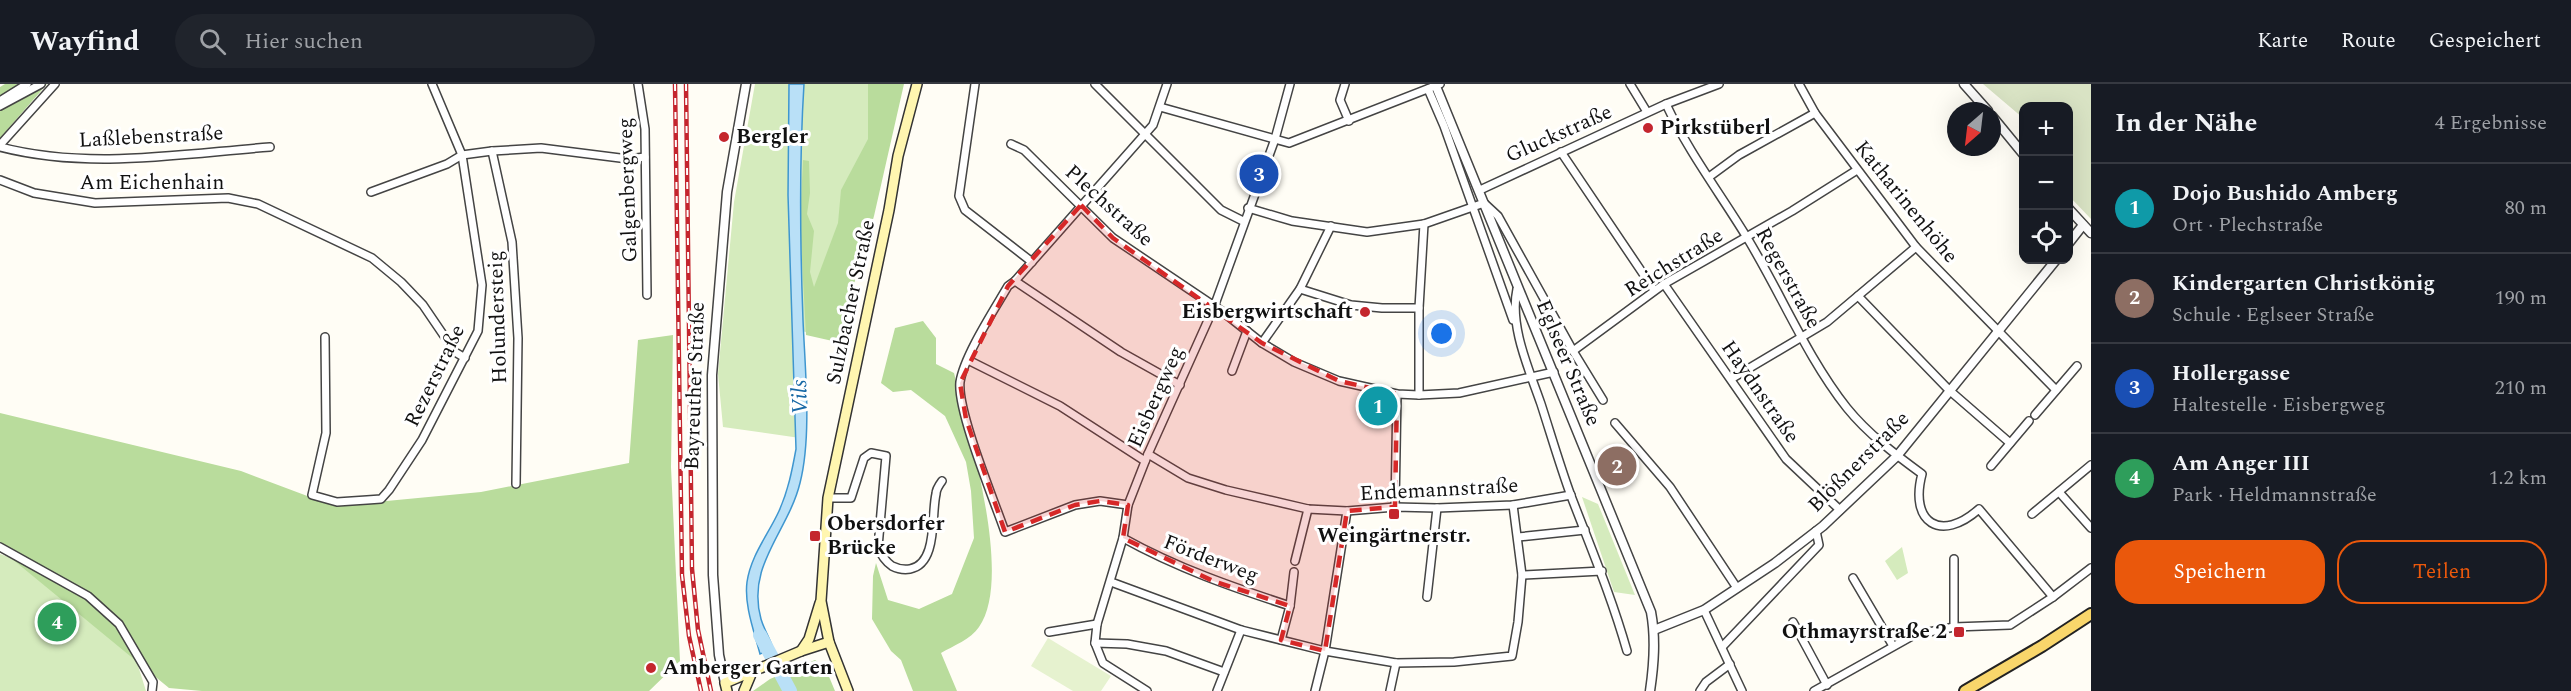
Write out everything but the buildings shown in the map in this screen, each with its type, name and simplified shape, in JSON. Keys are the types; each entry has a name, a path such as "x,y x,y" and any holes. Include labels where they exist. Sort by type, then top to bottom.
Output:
{"main road":[{"name":"Sulzbacher Straße","path":"813,642 821,601 828,498 889,210 898,156 917,84"},
{"name":"Sulzbacher Straße","path":"821,601 830,642 848,691"},
{"path":"1965,691 2091,614"},
{"path":"726,687 752,672 801,651 813,642 830,642"},
{"path":"744,691 752,672"}],"street":[{"path":"0,100 27,84"},
{"path":"0,106 41,84"},
{"path":"0,146 54,84"},
{"name":"Rezerstraße","path":"325,337 326,434 312,495 337,502 381,499 390,490 422,440 478,331 482,285 462,155 432,84"},
{"name":"Galgenbergweg","path":"638,84 645,129 647,295"},
{"name":"Bayreuther Straße","path":"726,687 719,655 713,575 712,375 727,192 746,84"},
{"path":"975,84 958,195 965,210 1032,262"},
{"path":"1095,84 1221,210 1243,221"},
{"path":"1128,505 1100,501 1075,505 1005,532 966,419 960,383 968,360 1008,286 1016,281 1153,125 1167,84"},
{"name":"Eisbergweg","path":"1095,643 1097,624 1123,538 1128,505 1214,307 1243,221 1275,139 1290,84"},
{"path":"1345,84 1340,100 1349,121"},
{"path":"1630,84 1647,112"},
{"name":"Gluckstraße","path":"1480,190 1647,112 1719,84"},
{"name":"Katharinenhöhe","path":"1799,84 1815,113 1916,247 1999,333"},
{"path":"1964,84 1980,102"},
{"path":"1160,107 1289,143 1434,86"},
{"name":"Eglseer Straße","path":"1434,86 1480,190 1517,289 1554,372 1651,612 1654,656 1650,691"},
{"name":"Eglseer Straße","path":"1434,86 1444,126 1517,328 1571,495 1602,571 1627,651"},
{"name":"Regerstraße","path":"1666,104 1682,138 1747,237 1824,376 1848,410 1897,456 1922,474 1918,490 1919,506 1924,516 1935,525 1954,526 1979,509 2053,597"},
{"path":"1709,177 1739,155 1815,113"},
{"path":"2001,127 2019,149"},
{"name":"Plechstraße","path":"1011,144 1024,150 1113,238 1262,343 1294,362 1339,381 1397,393 1419,395 1459,393 1554,372"},
{"name":"Laßlebenstraße","path":"0,146 35,156 99,160 270,147"},
{"path":"371,192 447,164 462,155 492,151 541,148 628,159 645,157"},
{"name":"Holundersteig","path":"492,151 512,242 518,326 516,484"},
{"path":"1561,152 1654,290"},
{"name":"Reichstraße","path":"1573,351 1654,290 1857,170"},
{"name":"Am Eichenhain","path":"0,180 34,194 95,203 228,198 258,204 372,258 401,282 423,305 455,352 465,358"},
{"path":"1248,208 1292,221 1367,232 1424,224 1484,202 1498,216 1603,400"},
{"path":"2070,210 2091,233"},
{"path":"1419,395 1419,308 1424,224"},
{"path":"2073,238 2084,225"},
{"path":"1262,343 1300,289 1330,226"},
{"path":"1731,379 1827,322 1916,247"},
{"name":"Blößnerstraße","path":"1654,630 1704,610 1816,531 1840,510 1897,456 2053,264"},
{"path":"1016,281 1092,334 1180,385"},
{"name":"Haydnstraße","path":"1664,284 1786,459 1840,510"},
{"path":"1300,289 1351,304 1382,308 1419,308"},
{"name":"Eglseer Straße","path":"1517,289 1514,300 1517,328"},
{"path":"1858,296 1949,390 2010,443"},
{"path":"1232,371 1247,331"},
{"path":"1999,333 2056,390"},
{"name":"Endemannstraße","path":"968,360 1060,406 1147,458 1188,478 1226,490 1308,508 1347,511 1395,507 1513,505 1571,495"},
{"path":"2035,415 2078,366"},
{"path":"1395,507 1397,393"},
{"path":"1991,466 2030,421"},
{"path":"1615,423 1670,487 1737,588"},
{"path":"828,498 851,498 864,458 871,453 886,456 879,552 896,568 914,569 922,564 929,552 936,491 942,481"},
{"path":"2032,514 2091,465"},
{"path":"2059,492 2091,528"},
{"path":"1111,582 1241,630 1325,651 1396,663 1454,662 1512,656 1522,575 1513,505"},
{"path":"1295,561 1308,508"},
{"path":"1427,597 1437,508"},
{"path":"1315,691 1325,651 1347,511"},
{"path":"1518,537 1585,530"},
{"name":"Blößnerstraße","path":"1722,646 1819,545 1816,531"},
{"name":"Förderweg","path":"1123,538 1162,560 1213,581 1290,606"},
{"path":"0,547 88,596 119,624 153,682 152,691"},
{"path":"1954,560 1954,627"},
{"path":"1814,691 1914,635 1954,627 2010,625 2053,597 2091,568"},
{"path":"1522,575 1602,571"},
{"path":"1281,640 1290,606 1294,572"},
{"path":"1853,578 1893,646"},
{"path":"1704,610 1742,691"},
{"path":"1792,622 1827,685"},
{"path":"1049,632 1097,624"},
{"path":"1217,691 1241,630"},
{"path":"1147,691 1103,663 1095,643 1127,644 1166,651 1224,672"},
{"path":"1390,691 1396,663"},
{"path":"1700,691 1706,682 1730,664"}],"highlighted area":[{"path":"1081,205 1113,238 1262,343 1339,381 1397,394 1395,507 1347,511 1325,651 1281,640 1290,606 1213,581 1123,538 1128,505 1100,501 1075,505 1005,532 966,419 960,383 1008,286"}],"green space":[{"path":"5,84 47,84 0,138 0,87"},
{"path":"755,84 896,84 836,338 796,330 800,438 723,427 718,374 734,202"},
{"path":"868,84 904,84 874,216 837,342 806,335 800,223 803,160 809,161 810,193 807,214 814,231 810,272 814,287 838,223 841,190 868,139"},
{"path":"1983,84 2091,84 2091,219 2073,200 2073,102 2019,102 2019,115"},
{"path":"923,321 936,338 936,364 954,373 985,503 990,540 992,574 989,604 976,631 967,639 941,653 957,691 913,691 901,660 891,651 872,619 873,576 876,563 888,600 919,609 952,594 974,538 971,491 966,462 945,416 911,390 893,392 881,383 895,328"},
{"path":"673,335 671,467 680,661 649,691 202,691 169,688 0,549 0,413 241,471 334,506 481,492 629,463 638,340"},
{"path":"1582,497 1598,504 1635,595 1614,592"},
{"path":"1902,547 1908,573 1897,580 1885,561"},
{"path":"0,554 95,587 135,656 146,691 0,691"},
{"path":"1048,638 1111,676 1101,691 1073,691 1031,666"},
{"path":"815,660 825,667 835,691 753,691 770,679"}],"water":[{"path":"789,84 804,84 800,202 807,402 806,445 804,465 794,501 770,549 759,582 758,600 761,619 773,648 760,654 748,609 747,582 756,554 782,503 796,449 788,195"}],"waterway":[{"name":"Vils","path":"760,635 790,691"}],"railway":[{"path":"675,84 682,575 689,636 701,691"},
{"path":"686,84 692,569 698,630 711,691"}],"place":[{"name":"Pirkstüberl","path":"1648,128"},
{"name":"Bergler","path":"724,137"},
{"name":"Hollergasse","path":"1259,174"},
{"name":"Eisbergwirtschaft","path":"1365,312"},
{"name":"Dojo Bushido Amberg","path":"1378,406"},
{"name":"Kindergarten Christkönig","path":"1617,466"},
{"name":"Weingärtnerstr.","path":"1394,514"},
{"name":"Obersdorfer Brücke","path":"815,536"},
{"name":"Am Anger III","path":"57,622"},
{"name":"Othmayrstraße 2","path":"1959,632"},
{"name":"Amberger Garten","path":"651,668"}]}
